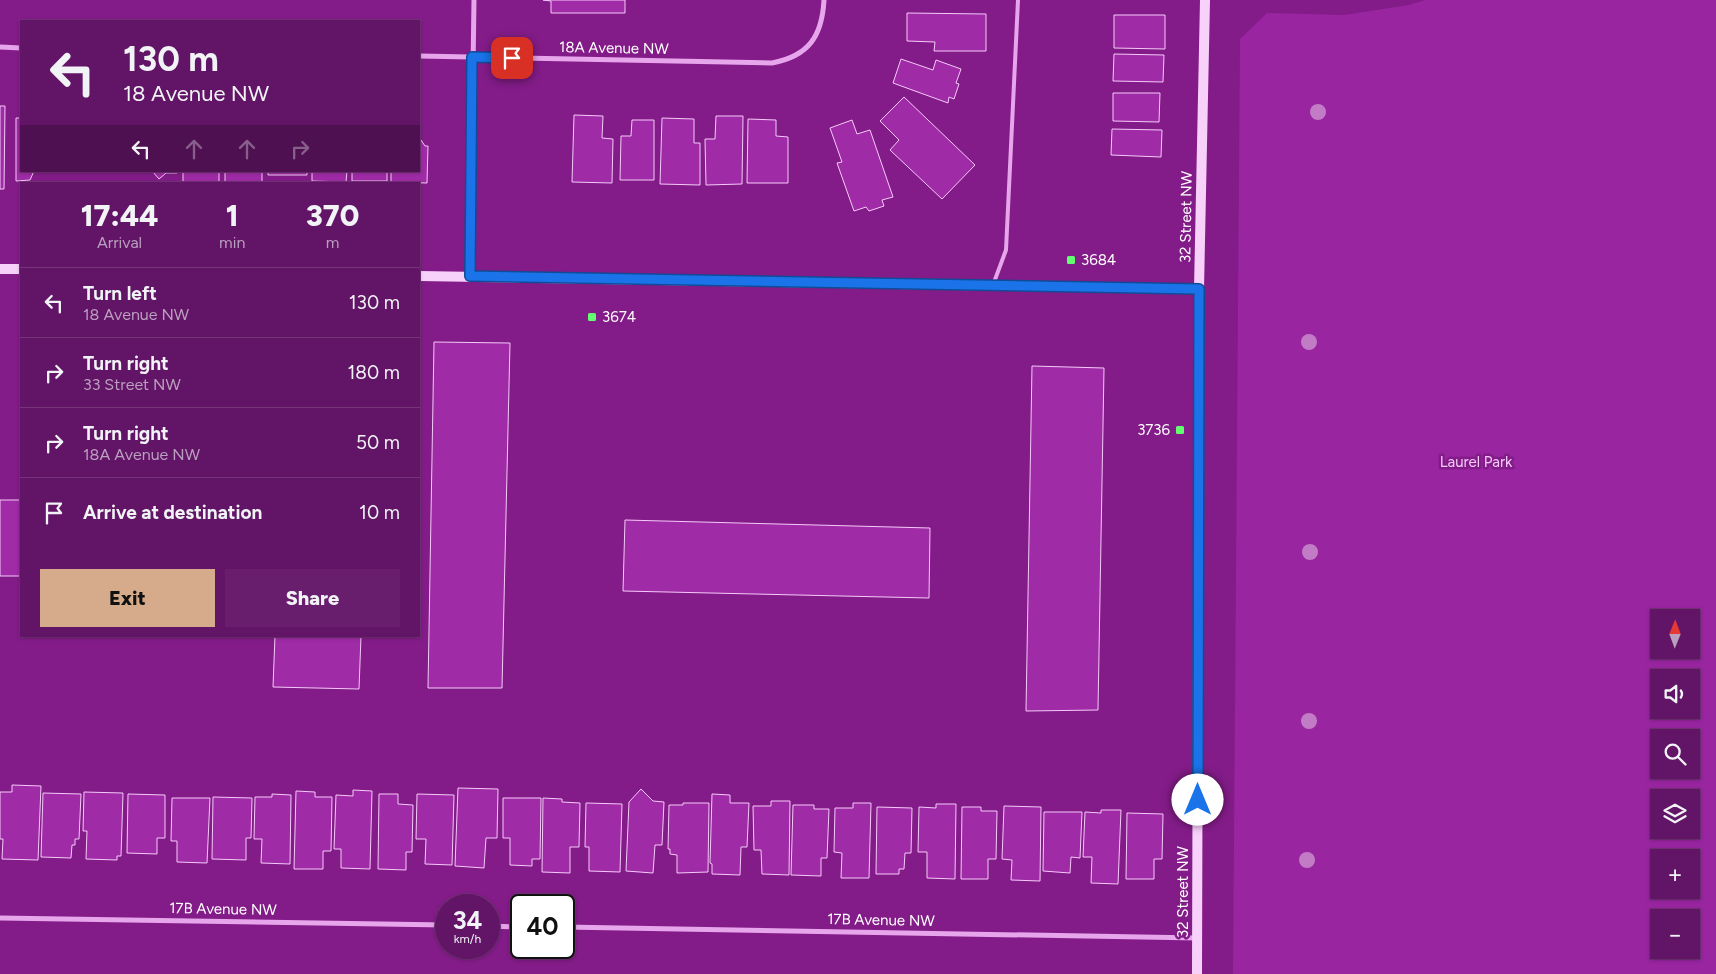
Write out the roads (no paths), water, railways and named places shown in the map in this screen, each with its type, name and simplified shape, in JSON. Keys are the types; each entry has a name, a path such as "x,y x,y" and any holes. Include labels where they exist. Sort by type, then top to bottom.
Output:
{"street":[{"path":"470,276 474,0"},
{"name":"18A Avenue NW","path":"420,56 772,63 788,60 805,50 814,38 820,23 824,0"},
{"name":"32 Street NW","path":"1197,974 1199,289 1205,0"},
{"path":"0,47 20,48"},
{"path":"0,269 20,269"},
{"path":"420,276 1199,289"},
{"name":"17B Avenue NW","path":"0,918 435,926"},
{"name":"17B Avenue NW","path":"575,928 1198,938"}],"lane":[{"path":"992,286 1006,250 1018,0"}],"place":[{"name":"3684","path":"1071,260"},
{"name":"3674","path":"592,317"},
{"name":"3736","path":"1180,430"}],"park label":[{"name":"Laurel Park","path":"1476,462"}]}
